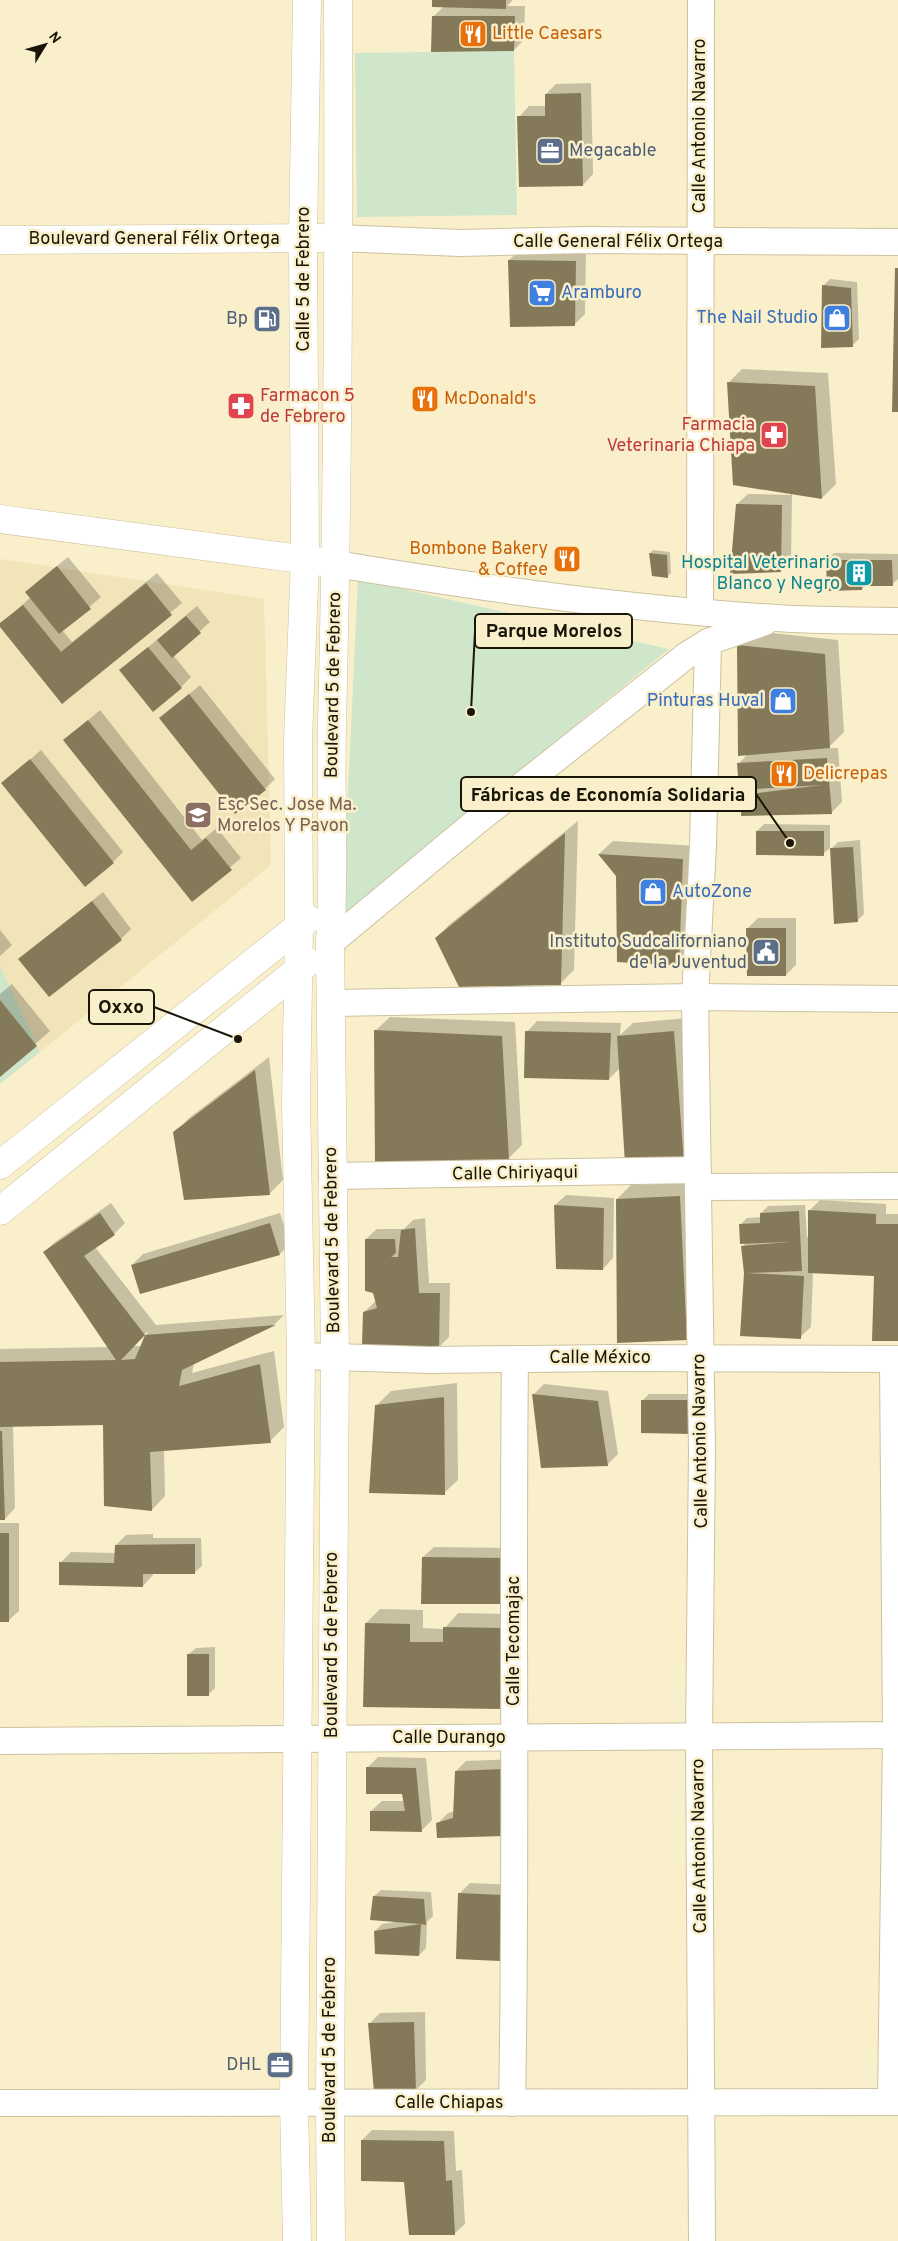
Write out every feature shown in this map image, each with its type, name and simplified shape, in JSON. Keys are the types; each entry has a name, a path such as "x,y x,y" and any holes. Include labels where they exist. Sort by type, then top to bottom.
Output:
{"main road":[{"name":"Calle 5 de Febrero","path":"305,559 303,238 307,0"},
{"name":"Calle 5 de Febrero","path":"337,238 338,0"},
{"name":"Boulevard General Félix Ortega","path":"0,240 337,238"},
{"name":"Boulevard 5 de Febrero","path":"331,2241 330,2103 335,1357 330,943 333,899 332,740 336,564 337,238"},
{"path":"0,519 336,564"},
{"name":"Boulevard 5 de Febrero","path":"297,2241 294,2103 298,1846 297,1739 301,1356 296,1102 299,926 298,739 305,559"},
{"path":"0,1165 333,899"},
{"path":"0,1211 330,943"}],"street":[{"name":"Calle Antonio Navarro","path":"700,0 700,612"},
{"name":"Calle General Félix Ortega","path":"337,238 460,243 586,240 898,242"},
{"path":"336,564 527,594 700,612 778,618 898,621"},
{"path":"330,943 477,821 664,673 708,642 778,618"},
{"name":"Calle Antonio Navarro","path":"702,2241 699,1736 702,1524 695,997 703,845 704,726 708,642"},
{"path":"330,1003 695,997 898,999"},
{"name":"Calle Chiriyaqui","path":"332,1176 698,1178 898,1186"},
{"name":"Calle México","path":"301,1356 430,1360 895,1359"},
{"name":"Calle Tecomajac","path":"512,2103 516,1925 513,1536 515,1359"},
{"path":"895,1359 897,1735 895,2102"},
{"name":"Calle Durango","path":"0,1741 897,1735"},
{"name":"Calle Chiapas","path":"0,2103 895,2102"}],"shaded area":[{"name":"Bombone Bakery & Coffee","path":"562,551 577,553 572,573 558,569"},
{"path":"0,559 264,599 271,865 40,1052 0,966"}],"green space":[{"path":"514,51 517,215 357,217 355,53"},
{"path":"358,579 669,649 514,775 342,920"},
{"path":"0,966 40,1052 0,1084"}],"building":[{"path":"432,0 506,0 506,9 432,7"},
{"name":"Little Caesars","path":"432,16 515,16 514,51 431,52"},
{"name":"Megacable","path":"581,93 583,186 519,187 517,116 545,116 545,94"},
{"name":"Aramburo","path":"508,260 576,261 575,326 510,327"},
{"path":"895,268 898,268 898,412 892,412"},
{"name":"The Nail Studio","path":"822,285 851,288 853,347 821,348"},
{"name":"Farmacia Veterinaria Chiapa","path":"727,382 815,386 822,499 733,485"},
{"path":"736,504 782,505 781,572 730,574"},
{"path":"649,553 667,555 668,578 652,576"},
{"name":"Hospital Veterinario Blanco y Negro","path":"826,560 892,560 893,586 862,586 862,590 827,591"},
{"path":"57,566 91,609 59,634 25,592"},
{"path":"146,583 172,615 62,704 0,627 0,623 23,605 61,652"},
{"path":"186,616 201,633 172,658 157,640"},
{"name":"Pinturas Huval","path":"737,645 825,654 830,748 738,756"},
{"path":"148,647 182,688 153,712 119,670"},
{"path":"189,694 266,790 235,814 159,718"},
{"path":"88,720 191,850 206,838 232,870 192,902 63,740"},
{"path":"827,758 832,814 741,816 742,795 822,785 739,790 737,763"},
{"path":"30,759 114,863 85,887 1,783"},
{"path":"756,831 824,831 824,856 756,855"},
{"path":"565,833 561,985 459,987 435,938"},
{"path":"853,847 858,922 834,924 830,848"},
{"path":"598,854 683,859 679,966 617,962 616,876"},
{"path":"92,901 122,940 49,997 18,959"},
{"name":"Instituto Sudcaliforniano de la Juventud","path":"746,928 786,928 786,976 747,976"},
{"path":"0,1000 37,1046 0,1077"},
{"path":"374,1030 502,1036 509,1160 375,1165"},
{"path":"525,1031 611,1033 609,1080 524,1078"},
{"path":"674,1031 684,1162 625,1164 617,1036"},
{"path":"255,1070 270,1195 184,1200 173,1132"},
{"path":"680,1196 687,1340 617,1343 616,1199"},
{"path":"554,1205 604,1208 603,1270 556,1269"},
{"path":"808,1210 876,1214 876,1224 898,1224 898,1341 872,1341 874,1276 808,1273"},
{"path":"799,1211 802,1271 747,1273 804,1276 801,1339 740,1336 744,1273 741,1246 790,1242 740,1244 739,1224 760,1223 760,1213"},
{"path":"100,1213 115,1235 84,1256 145,1335 276,1325 182,1370 179,1386 260,1364 271,1443 150,1452 152,1511 104,1506 103,1425 0,1427 0,1362 116,1360 43,1252","holes":["145,1335 135,1359 121,1360"]},
{"path":"270,1223 280,1255 140,1294 131,1265"},
{"path":"415,1228 419,1293 440,1293 439,1349 362,1345 363,1312 377,1308 373,1293 365,1291 365,1239 395,1239 396,1253 391,1257 398,1257 401,1230"},
{"path":"532,1394 598,1401 608,1466 541,1468"},
{"path":"444,1397 445,1495 369,1493 375,1405"},
{"path":"641,1400 691,1400 691,1434 641,1433"},
{"path":"0,1431 2,1431 5,1520 0,1520"},
{"path":"0,1533 9,1533 9,1622 0,1622"},
{"path":"195,1544 195,1574 143,1574 143,1587 59,1585 59,1562 114,1563 115,1545"},
{"path":"422,1557 503,1558 503,1604 421,1604"},
{"path":"365,1623 410,1624 410,1642 443,1642 443,1627 502,1628 500,1709 363,1707"},
{"path":"187,1654 209,1654 209,1696 187,1696"},
{"path":"366,1767 416,1768 422,1832 370,1831 370,1811 405,1811 402,1794 366,1794"},
{"path":"504,1769 504,1836 437,1838 436,1823 453,1818 455,1771"},
{"path":"458,1893 503,1895 500,1961 456,1959"},
{"path":"373,1896 424,1899 426,1925 370,1920"},
{"path":"421,1924 419,1956 375,1954 374,1931"},
{"path":"414,2022 416,2092 374,2092 368,2023"},
{"path":"361,2140 444,2141 446,2181 452,2180 455,2235 409,2235 404,2182 361,2181"}],"place":[{"name":"Little Caesars","path":"473,34"},
{"name":"Megacable","path":"550,151"},
{"name":"Aramburo","path":"542,293"},
{"name":"The Nail Studio","path":"837,318"},
{"name":"Bp","path":"267,319"},
{"name":"McDonald's","path":"425,399"},
{"name":"Farmacon 5 de Febrero","path":"241,406"},
{"name":"Farmacia Veterinaria Chiapa","path":"774,435"},
{"name":"Bombone Bakery & Coffee","path":"567,559"},
{"name":"Hospital Veterinario Blanco y Negro","path":"859,573"},
{"name":"Pinturas Huval","path":"783,701"},
{"name":"Parque Morelos","path":"471,712"},
{"name":"Delicrepas","path":"784,774"},
{"name":"Esc Sec. Jose Ma. Morelos Y Pavon","path":"198,815"},
{"name":"Fábricas de Economía Solidaria","path":"790,843"},
{"name":"AutoZone","path":"653,892"},
{"name":"Instituto Sudcaliforniano de la Juventud","path":"766,952"},
{"name":"Oxxo","path":"238,1039"},
{"name":"DHL","path":"280,2065"}]}
